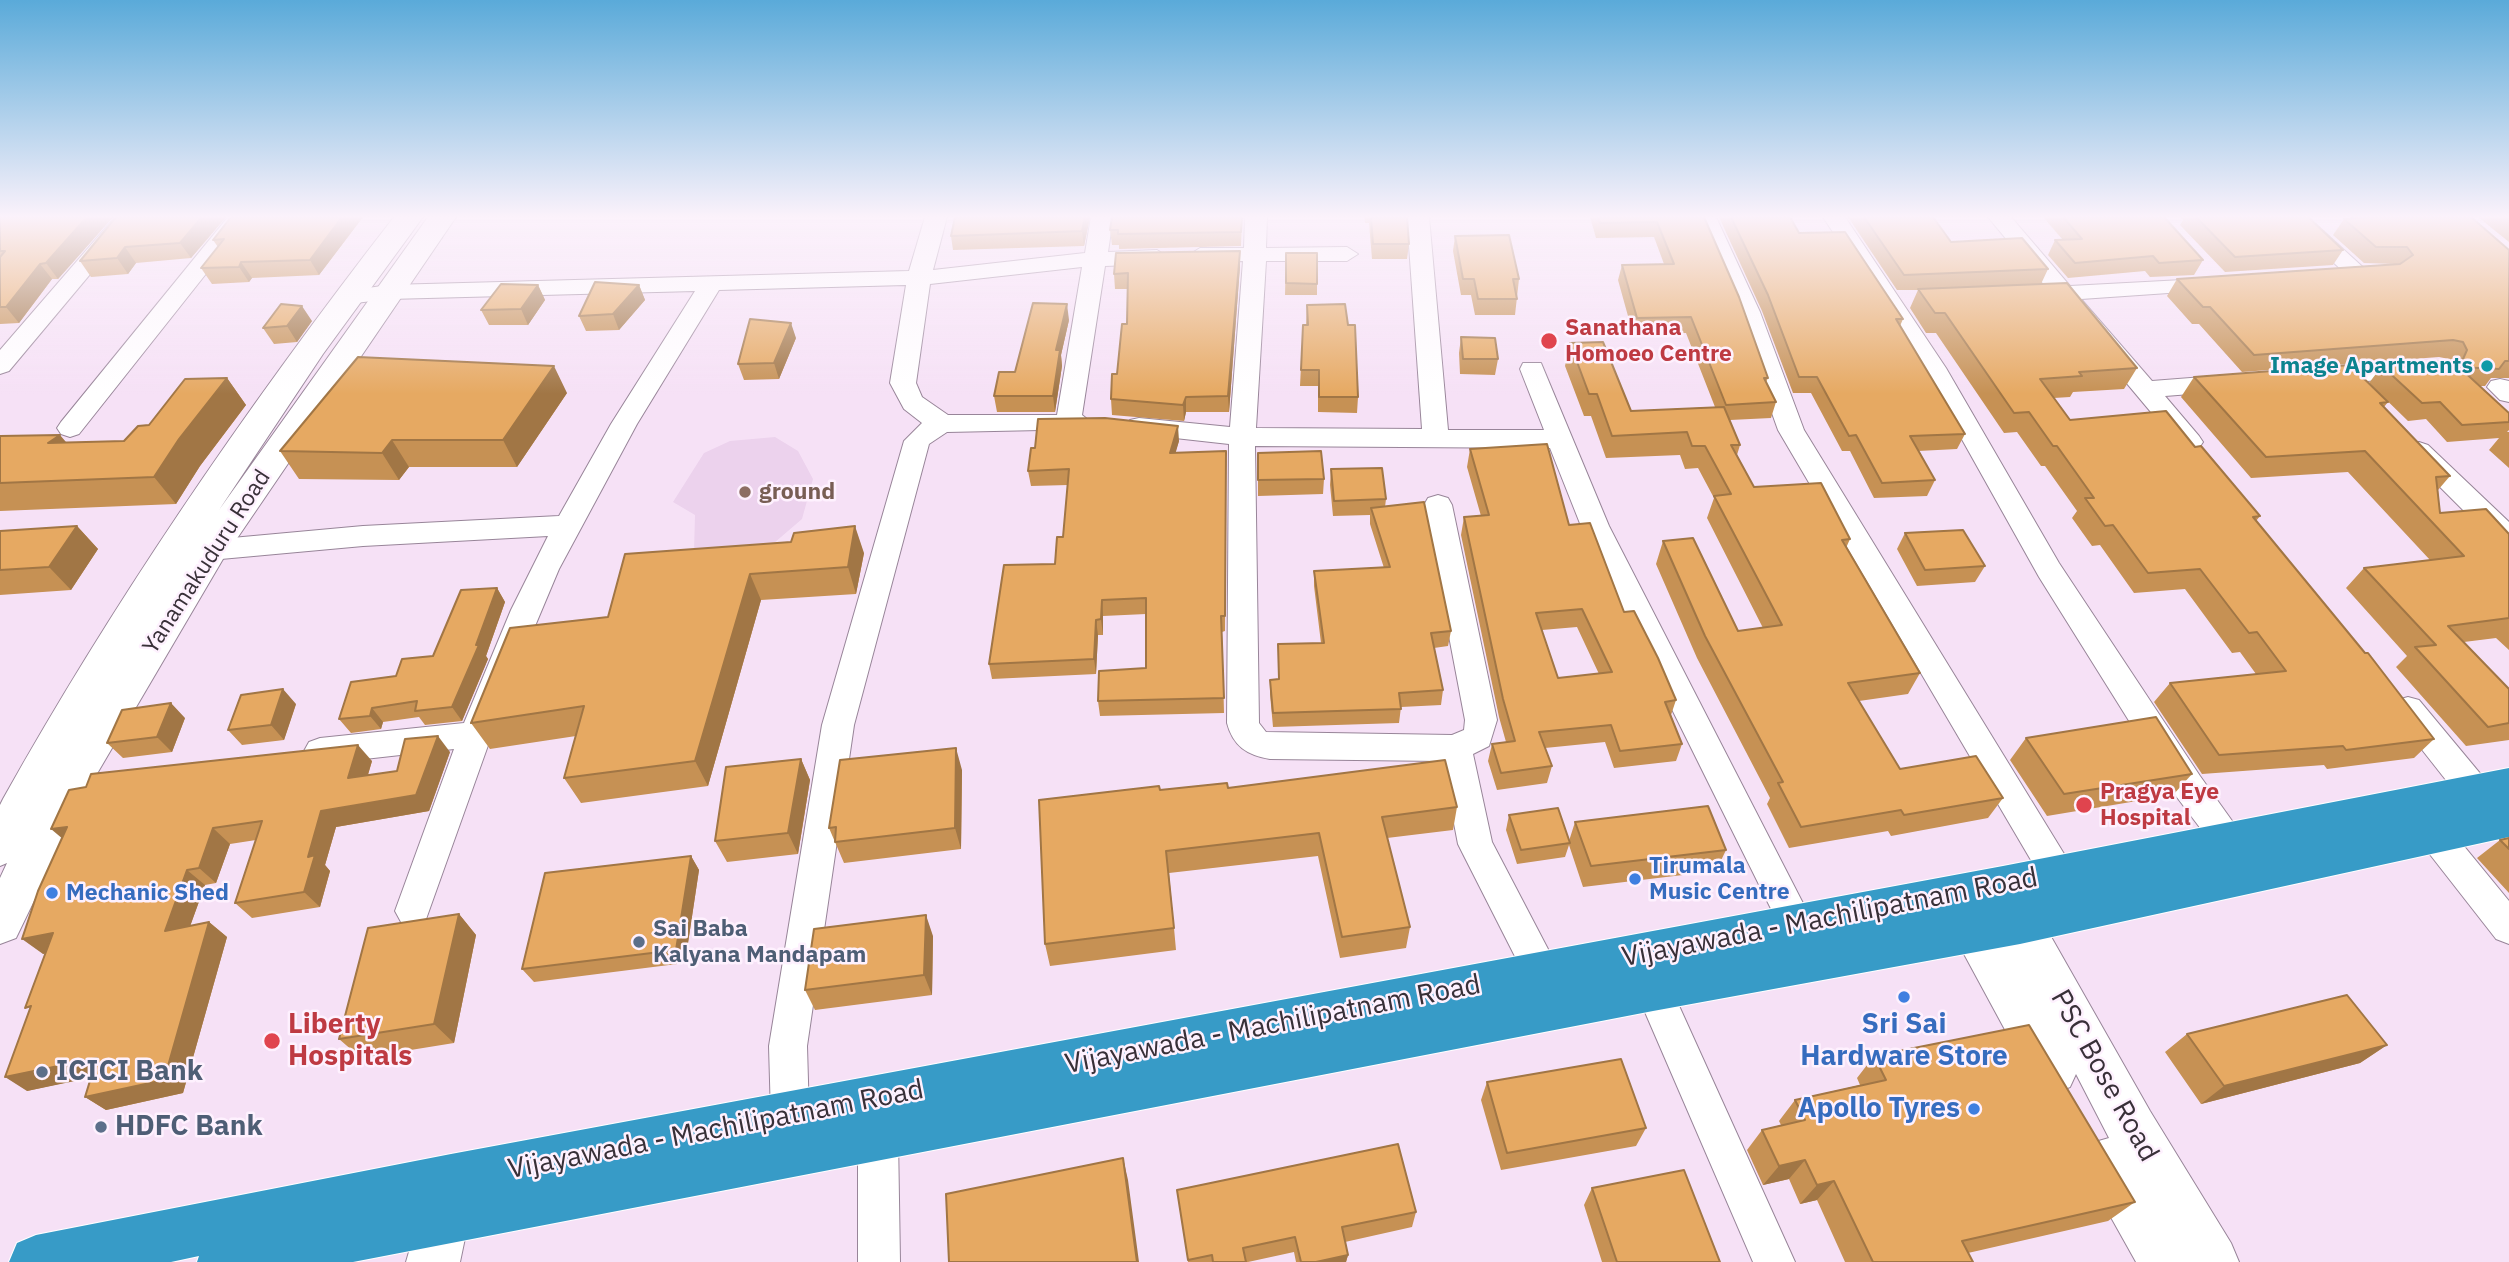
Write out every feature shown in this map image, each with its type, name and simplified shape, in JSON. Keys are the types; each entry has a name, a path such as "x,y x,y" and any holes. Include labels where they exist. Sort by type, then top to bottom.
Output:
{"highway":[{"name":"Vijayawada - Machilipatnam Road","path":"224,1262 438,1240 878,1137 1543,974 1796,925 1988,909 2057,873 2228,839 2498,799"},
{"name":"Vijayawada - Machilipatnam Road","path":"36,1262 790,1116 1653,989 1988,909 2433,833 2498,799"}],"street":[{"path":"0,366 77,276"},
{"path":"70,428 193,276"},
{"name":"Yanamakuduru Road","path":"0,847 28,792 105,660 214,488 363,276"},
{"name":"Yanamakuduru Road","path":"0,924 71,779 210,550 400,276"},
{"path":"347,297 389,292 939,276"},
{"path":"1068,423 1093,276"},
{"path":"1253,276 1242,437 1245,733 1251,740 1270,746 1456,748 1478,737 1481,720 1438,505"},
{"path":"1423,276 1436,439"},
{"path":"1732,276 1748,312 1791,430 2057,873"},
{"path":"1883,276 1903,300 1934,368 2049,570 2188,786 2228,839"},
{"path":"2048,276 2208,463"},
{"path":"2026,295 2225,282 2217,276"},
{"path":"919,278 902,383 906,397 917,409 943,424"},
{"path":"413,911 519,625 630,411 711,284"},
{"path":"2300,378 2439,368"},
{"path":"1531,369 1595,526 1796,925"},
{"path":"2342,375 2362,394"},
{"path":"2147,389 2258,381"},
{"path":"790,1116 788,1046 838,726 917,441 927,431 943,424 1068,423 1113,424 1242,437 1558,439"},
{"path":"2401,433 2509,539"},
{"path":"210,550 363,536 569,525"},
{"path":"2389,686 2498,799"},
{"path":"287,755 477,734"},
{"path":"1456,748 1475,844 1543,974"},
{"path":"71,779 112,775"},
{"path":"2433,833 2509,928"},
{"name":"PSC Bose Road","path":"1988,909 2166,1262"},
{"name":"PSC Bose Road","path":"1988,909 2132,1129 2212,1262"},
{"path":"1653,989 1774,1262"},
{"path":"878,1137 879,1262"}],"shaded area":[{"name":"ground","path":"775,437 798,451 813,479 802,519 767,549 694,552 695,515 673,502 704,453 730,441"}],"building":[{"path":"0,276 31,276 6,307 0,307"},
{"path":"1128,276 1238,276 1228,396 1186,397 1183,405 1111,399 1112,374 1117,374 1122,324 1127,324"},
{"path":"1286,276 1317,276 1317,284 1286,283"},
{"path":"1462,276 1518,276 1519,279 1513,279 1517,299 1478,299 1474,279 1463,279"},
{"path":"1625,276 1730,276 1768,378 1764,378 1776,402 1726,405 1691,317 1637,318"},
{"path":"1759,276 1874,276 1903,319 1896,319 1965,434 1910,436 1935,480 1882,483 1856,435 1849,436 1817,377 1799,377"},
{"path":"2223,276 2509,276 2509,361 2505,361 2499,369 2459,367 2509,413 2509,422 2462,425 2440,402 2422,403 2382,366 2463,359 2467,350 2463,342 2453,340 2254,355 2210,307 2203,307 2177,279"},
{"path":"595,282 639,285 613,314 579,316"},
{"path":"2067,283 2137,368 2079,372 2082,376 2040,379 2070,420 2166,411 2195,447 2201,446 2260,516 2253,517 2365,653 2368,653 2434,739 2346,750 2343,746 2219,755 2170,683 2286,671 2257,632 2249,633 2200,569 2148,573 2113,525 2105,526 2085,498 2094,498 2057,446 2053,446 2029,412 2014,413 1945,313 1935,313 1918,289"},
{"path":"501,284 538,285 521,309 481,310"},
{"path":"1033,303 1067,304 1056,350 1060,350 1053,396 994,396 999,372 1015,372"},
{"path":"281,304 302,306 287,326 263,328"},
{"path":"1345,304 1348,325 1355,325 1358,397 1319,397 1319,370 1301,370 1303,325 1308,325 1307,305"},
{"path":"750,319 791,323 774,363 738,364"},
{"path":"1461,337 1495,338 1498,359 1463,359"},
{"path":"1603,342 1631,411 1724,407 1740,445 1731,445 1754,487 1821,483 1850,539 1842,540 1920,673 1848,683 1900,769 1976,756 2003,798 1904,815 1901,810 1801,827 1778,783 1783,782 1705,636 1663,541 1693,538 1738,631 1782,625 1714,496 1731,494 1705,446 1692,446 1687,432 1612,436 1597,394 1589,394 1570,343"},
{"path":"358,357 554,366 503,440 392,440 382,453 280,451"},
{"path":"2350,365 2388,402 2380,403 2450,476 2436,477 2440,513 2486,509 2509,534 2509,618 2448,626 2509,689 2509,723 2488,727 2415,647 2436,645 2364,568 2464,556 2365,451 2266,457 2194,377"},
{"path":"227,378 179,439 154,477 0,483 0,436 60,435 48,443 124,441 138,426 149,425 185,379"},
{"path":"1105,418 1178,426 1170,453 1226,451 1225,616 1221,616 1224,698 1098,701 1099,671 1146,668 1146,598 1102,600 1101,619 1096,620 1094,659 989,664 1004,565 1055,564 1057,537 1063,537 1069,469 1028,471 1031,448 1035,448 1038,419"},
{"path":"1547,444 1569,525 1590,523 1624,612 1634,611 1658,658 1676,700 1665,702 1682,744 1620,751 1611,725 1539,732 1552,766 1501,773 1492,744 1515,741 1503,699 1464,517 1489,515 1470,449","holes":["1582,609 1612,672 1558,678 1536,613"]},
{"path":"1321,451 1324,479 1258,480 1258,453"},
{"path":"1382,468 1386,499 1334,501 1331,469"},
{"path":"1424,502 1451,631 1431,633 1443,690 1399,693 1401,709 1273,713 1270,680 1279,679 1278,644 1324,643 1314,571 1390,567 1371,508"},
{"path":"77,526 49,567 0,570 0,531"},
{"path":"855,526 848,567 750,574 695,761 564,778 584,706 471,723 510,628 608,617 625,554 791,542 794,533"},
{"path":"1963,530 1985,566 1925,570 1905,533"},
{"path":"497,588 476,645 479,645 452,707 415,711 417,701 372,708 370,716 339,719 351,682 396,676 402,659 433,656 461,590"},
{"path":"283,689 271,725 228,730 241,695"},
{"path":"171,703 157,737 107,743 122,710"},
{"path":"2156,717 2192,774 2064,794 2026,738"},
{"path":"438,736 416,795 321,811 308,857 315,855 304,892 235,903 262,821 213,828 199,868 187,870 165,931 209,922 164,1080 85,1097 97,1058 5,1077 31,1006 25,1008 53,933 22,939 38,891 67,827 51,829 69,790 86,787 91,774 358,745 348,778 397,771 405,739"},
{"path":"956,748 955,828 835,842 836,827 829,828 840,760"},
{"path":"801,759 788,833 715,841 726,767"},
{"path":"1445,760 1457,807 1382,817 1410,927 1342,937 1319,833 1166,851 1174,928 1045,944 1039,800 1159,786 1160,790 1227,783 1228,788"},
{"path":"1708,806 1726,850 1591,866 1575,822"},
{"path":"1558,808 1570,843 1521,850 1509,815"},
{"path":"2509,838 2509,849 2500,840"},
{"path":"691,856 676,950 522,969 545,873"},
{"path":"459,914 434,1024 339,1039 368,928"},
{"path":"926,915 924,975 805,990 814,929"},
{"path":"2347,995 2387,1045 2224,1086 2187,1034"},
{"path":"2029,1025 2135,1202 1962,1241 1973,1262 1873,1262 1834,1181 1817,1185 1805,1160 1779,1166 1762,1130 1805,1120 1795,1100 1886,1080 1874,1056"},
{"path":"1621,1059 1646,1128 1507,1153 1487,1082"},
{"path":"1398,1144 1416,1212 1342,1227 1348,1255 1316,1262 1301,1262 1295,1237 1243,1248 1246,1262 1213,1262 1212,1255 1188,1260 1177,1190"},
{"path":"1123,1158 1137,1262 949,1262 946,1194"},
{"path":"1684,1170 1720,1262 1617,1262 1592,1188"}],"place":[{"name":"Sanathana Homoeo Centre","path":"1549,341"},
{"name":"Image Apartments","path":"2487,366"},
{"name":"ground","path":"745,492"},
{"name":"Pragya Eye Hospital","path":"2084,805"},
{"name":"Tirumala Music Centre","path":"1635,879"},
{"name":"Mechanic Shed","path":"52,893"},
{"name":"Sai Baba Kalyana Mandapam","path":"639,942"},
{"name":"Sri Sai Hardware Store","path":"1904,997"},
{"name":"Liberty Hospitals","path":"272,1041"},
{"name":"ICICI Bank","path":"42,1072"},
{"name":"Apollo Tyres","path":"1974,1109"},
{"name":"HDFC Bank","path":"101,1127"}]}
